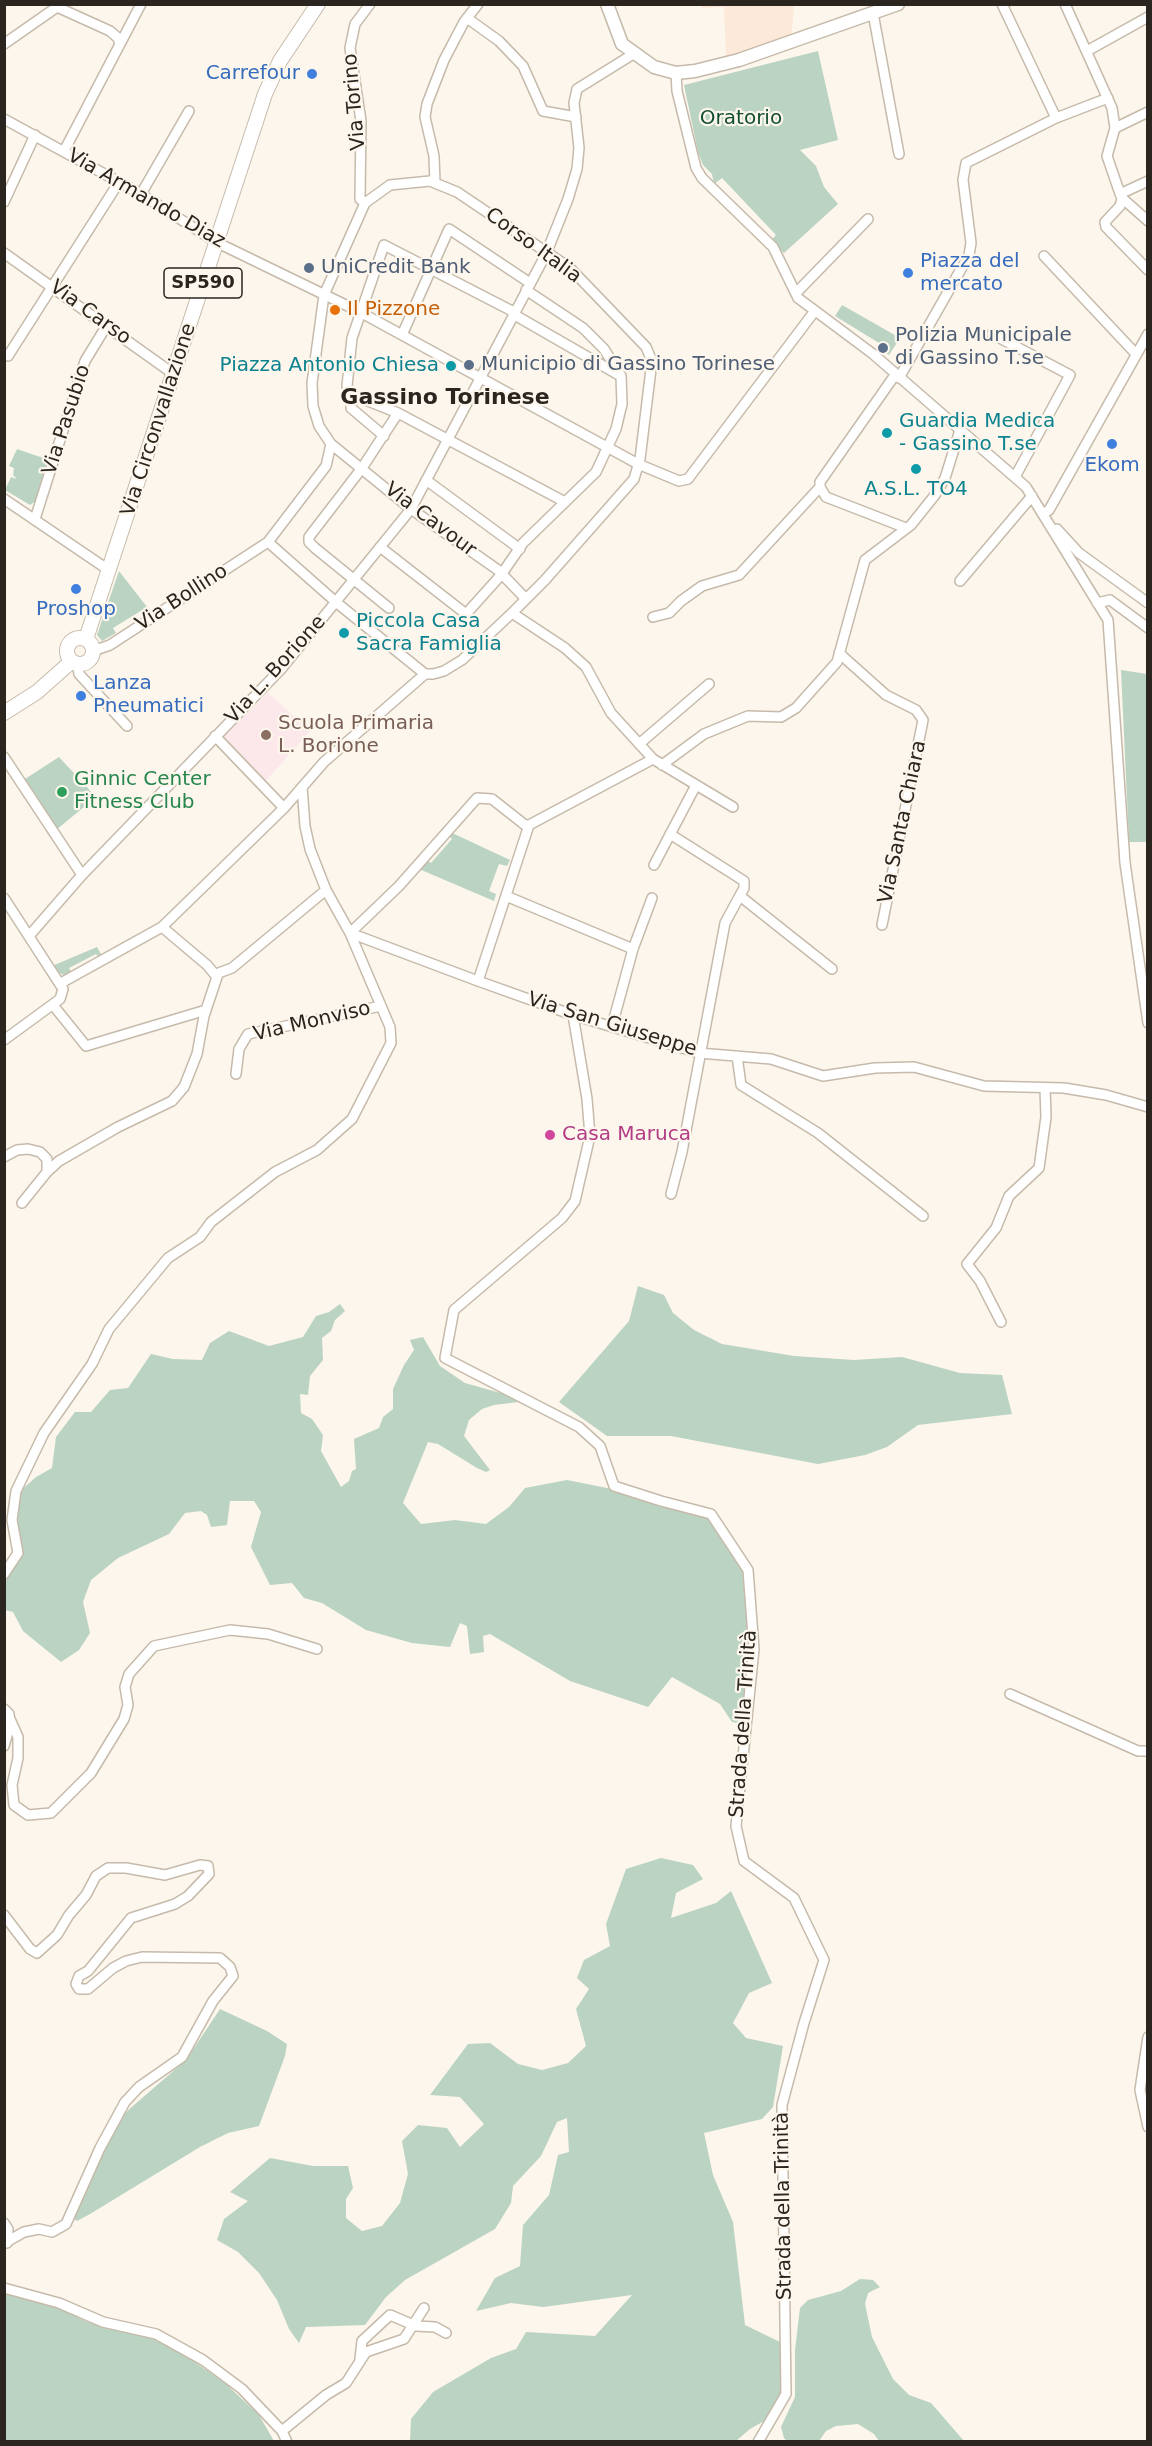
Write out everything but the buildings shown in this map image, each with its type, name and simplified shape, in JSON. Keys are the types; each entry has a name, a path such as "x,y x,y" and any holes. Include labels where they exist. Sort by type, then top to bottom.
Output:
{"main road":[{"name":"Via Circonvallazione","path":"110,571 265,94 280,62 318,4"},
{"name":"SP590","path":"89,645 110,571"},
{"path":"4,713 37,692 75,662 88,661 89,645 78,638 68,645 67,653 75,662"}],"street":[{"path":"64,151 141,4"},
{"name":"Via Torino","path":"365,203 360,199 360,121 350,48 355,24 370,4"},
{"path":"435,183 434,156 425,117 427,104 444,60 467,18 478,4"},
{"path":"607,4 622,44 654,67 676,73 695,71 739,60 898,4"},
{"path":"1002,4 1056,118"},
{"path":"1065,4 1108,98 1115,128 1107,156 1121,196 1120,206 1105,222 1106,227 1148,270"},
{"path":"4,44 57,7 71,8 115,34 120,44"},
{"path":"873,13 899,154"},
{"path":"1087,51 1148,17"},
{"path":"467,18 498,41 523,66 543,111 576,117"},
{"name":"Via L. Borione","path":"29,936 82,875 282,668 411,509 546,254 568,199 577,169 579,148 574,95 582,84 635,53"},
{"path":"676,73 677,91 696,168 742,218 773,247 795,293 814,312 864,347 1015,477 1032,496 1108,620 1125,863 1148,1023"},
{"path":"906,528 826,497 820,487 820,482 897,376 969,255 971,243 963,180 966,163 1056,118 1108,98"},
{"path":"141,194 189,111"},
{"path":"1115,128 1148,112"},
{"name":"Via Armando Diaz","path":"4,119 141,194 216,242 360,312 639,464 679,481 688,479 814,312"},
{"path":"4,202 35,135"},
{"name":"Corso Italia","path":"365,203 390,185 412,180 435,183 457,192 570,268 646,347 652,361 639,464 634,479 526,599 462,660 444,671 425,674"},
{"path":"1121,196 1148,181"},
{"path":"8,356 119,182"},
{"path":"1121,196 1148,220"},
{"path":"61,983 162,927 284,808 324,762 425,674 337,603 268,542 326,466 331,444 319,426 313,406 312,383 324,295 365,203"},
{"path":"795,293 868,219"},
{"path":"380,547 466,614 501,575 520,549 596,472 616,429 622,404 621,376 604,349 583,328 449,229 402,335"},
{"path":"384,436 351,408 347,386 352,338 384,244 433,268 621,376"},
{"name":"Via Carso","path":"4,253 54,286 175,375"},
{"path":"1044,256 1136,354"},
{"name":"Via Pasubio","path":"35,519 85,361 107,325"},
{"path":"992,334 1070,375 1015,477"},
{"path":"1043,514 1049,510 1148,334"},
{"path":"351,402 358,397 398,413 565,502"},
{"path":"389,608 315,548 309,542 309,537 362,468 398,413"},
{"path":"662,765 704,734 748,716 781,717 796,708 837,662 865,560 906,528 936,495 945,478 960,430"},
{"name":"Via Cavour","path":"331,444 411,509 498,570 526,599"},
{"path":"426,480 520,549"},
{"path":"653,617 669,613 702,586 739,575 820,487"},
{"path":"960,581 1032,496"},
{"path":"4,499 110,571"},
{"path":"1043,514 1079,553 1148,603"},
{"name":"Via Bollino","path":"89,645 110,645 268,542"},
{"path":"1075,567 1079,553"},
{"path":"1084,582 1092,562"},
{"path":"1097,603 1110,600 1148,628"},
{"path":"512,613 565,648 586,667 611,712 652,759 695,787 733,807"},
{"name":"Via Santa Chiara","path":"839,653 885,695 916,710 923,720 882,926"},
{"path":"75,662 79,674 127,726"},
{"path":"639,744 709,684"},
{"path":"215,736 284,808"},
{"path":"4,758 82,875"},
{"path":"350,933 399,886 477,798 492,799 525,825 529,825 652,759"},
{"path":"4,1574 18,1553 12,1520 16,1491 44,1433 92,1364 109,1329 168,1258 200,1236 211,1222 275,1172 317,1150 352,1119 391,1043 390,1027 350,933 326,890 304,826 302,787"},
{"path":"654,865 695,787"},
{"path":"478,981 529,825"},
{"path":"670,834 744,880 740,896 725,922 682,1152 671,1194"},
{"path":"216,974 232,968 326,890"},
{"path":"506,896 633,949"},
{"path":"740,896 832,969"},
{"path":"4,898 63,989 60,999 4,1040"},
{"path":"612,1026 633,949 652,898"},
{"path":"162,927 216,974"},
{"name":"Via San Giuseppe","path":"350,933 573,1015 699,1053 771,1059 823,1076 875,1068 914,1067 984,1086 1045,1088 1131,1100 1148,1099"},
{"path":"22,1203 59,1161 118,1127 172,1101 184,1087 197,1054 216,974"},
{"path":"53,1005 86,1046 206,1010"},
{"name":"Via Monviso","path":"236,1074 239,1049 248,1034 381,1006"},
{"name":"Strada della Trinità","path":"573,1015 587,1099 590,1136 574,1201 562,1218 454,1310 445,1358 579,1427 600,1446 614,1486 711,1514 748,1570 753,1649 736,1826 744,1861 794,1898 824,1960 782,2105 786,2394 758,2442"},
{"path":"737,1056 741,1085 818,1133 923,1216"},
{"path":"1001,1322 980,1281 967,1264 996,1228 1009,1196 1039,1168 1046,1117 1045,1088"},
{"name":"Via San Giuseppe","path":"1106,1095 1148,1107"},
{"path":"4,1157 17,1150 40,1152 46,1159 47,1172"},
{"path":"4,1709 18,1737 18,1758 12,1785 14,1805 28,1815 51,1813 91,1773 124,1719 128,1705 125,1687 129,1674 154,1646 230,1630 268,1635 317,1649"},
{"path":"1010,1694 1138,1751 1148,1751"},
{"path":"4,1746 10,1719"},
{"path":"4,1915 30,1949 37,1953 57,1935 86,1895 96,1876 108,1868 126,1868 165,1875 200,1865 208,1866 209,1874 188,1896 176,1904 131,1918 88,1971 79,1976 76,1984 79,1989 88,1989 113,1968 126,1961 142,1957 220,1958 230,1966 233,1976 213,2001 182,2057 139,2088 125,2102 100,2148 66,2224 52,2232 39,2229 24,2232 6,2243"},
{"path":"1148,2037 1140,2090 1148,2127"},
{"path":"4,2223 8,2229 6,2243"},
{"path":"4,2288 59,2303 103,2322 156,2334 203,2360 242,2389 282,2431 286,2442"},
{"path":"282,2431 326,2395 346,2383 366,2352 404,2339 424,2308"},
{"path":"359,2361 362,2341 390,2314 413,2325 435,2326 446,2333"}],"shaded area":[{"path":"701,5 794,5 791,40 726,57 724,7 702,8"},
{"name":"Scuola Primaria L. Borione","path":"268,693 310,731 264,783 221,739"}],"green space":[{"name":"Oratorio","path":"818,51 838,140 800,150 816,166 824,187 838,204 784,253 770,241 776,235 722,178 714,184 712,174 703,165 698,152 684,85"},
{"path":"842,305 900,338 889,355 877,349 879,343 835,316"},
{"path":"17,449 49,460 37,500 30,505 5,490 11,477 17,479 13,475 14,468 9,466"},
{"path":"119,571 147,607 113,628 116,633 102,641 97,635"},
{"path":"1121,670 1147,674 1147,842 1129,842"},
{"name":"Ginnic Center Fitness Club","path":"59,757 96,797 56,830 25,779"},
{"path":"450,832 510,860 507,866 499,864 489,891 496,894 494,901 419,869 426,859 431,863 452,839 447,834"},
{"path":"97,947 102,956 99,957 96,954 69,968 72,973 61,974 52,966"},
{"path":"638,1286 664,1295 673,1313 694,1330 722,1344 794,1356 854,1360 902,1357 960,1373 1002,1375 1012,1414 918,1425 887,1447 865,1455 818,1464 671,1436 607,1436 559,1402 629,1321"},
{"path":"340,1304 345,1311 335,1320 331,1331 322,1338 323,1360 310,1376 308,1395 300,1394 301,1413 312,1419 323,1435 321,1451 341,1487 349,1481 352,1471 356,1469 354,1439 379,1428 383,1417 393,1409 393,1389 414,1350 410,1340 423,1337 440,1366 465,1383 511,1396 518,1402 482,1409 469,1420 464,1436 490,1470 486,1472 477,1468 438,1444 428,1442 403,1503 421,1524 455,1520 486,1524 509,1507 525,1488 567,1480 612,1489 710,1518 745,1575 756,1624 743,1724 732,1722 720,1704 672,1677 648,1707 570,1681 490,1634 483,1636 484,1652 470,1654 467,1626 460,1623 450,1647 412,1643 366,1630 322,1603 304,1598 292,1583 270,1585 251,1547 261,1512 254,1501 230,1501 227,1525 211,1527 207,1515 201,1511 185,1513 169,1534 118,1558 91,1580 83,1602 90,1633 79,1650 61,1662 23,1631 13,1612 5,1610 5,1567 12,1551 8,1521 17,1494 36,1477 52,1468 56,1437 75,1412 91,1412 110,1390 128,1388 151,1354 173,1359 202,1360 210,1343 229,1331 269,1346 303,1337 316,1316 329,1312"},
{"path":"661,1858 693,1865 703,1879 676,1893 671,1918 716,1903 731,1891 772,1983 749,1993 733,2023 746,2038 783,2046 773,2107 762,2119 704,2133 713,2175 733,2222 745,2325 780,2342 780,2412 750,2429 736,2441 410,2441 411,2419 433,2392 491,2358 516,2349 526,2332 595,2336 632,2295 543,2307 511,2303 476,2311 495,2278 520,2266 523,2225 549,2195 558,2155 569,2152 567,2118 557,2122 541,2156 513,2186 511,2203 495,2229 405,2280 386,2297 365,2325 306,2327 299,2343 289,2329 277,2300 259,2273 238,2252 217,2240 224,2219 248,2201 230,2192 270,2158 313,2166 348,2166 353,2188 346,2199 346,2218 362,2231 382,2226 400,2203 408,2174 402,2141 418,2125 447,2128 460,2147 484,2124 460,2097 430,2095 468,2044 490,2043 518,2064 542,2070 568,2063 586,2046 576,2009 589,1989 577,1978 584,1960 610,1946 606,1924 626,1869"},
{"path":"220,2009 267,2031 287,2044 285,2056 259,2126 228,2133 200,2147 90,2214 77,2221 74,2219 86,2177 126,2112 186,2060"},
{"path":"860,2279 873,2280 880,2287 868,2293 865,2304 872,2337 893,2379 909,2395 931,2403 964,2441 879,2441 874,2434 858,2424 836,2426 826,2431 819,2441 787,2441 784,2438 781,2427 795,2397 795,2350 800,2308 808,2300 841,2291"},
{"path":"5,2293 53,2305 105,2328 151,2338 185,2355 226,2384 259,2415 274,2441 5,2442"}],"place":[{"name":"Carrefour","path":"312,74"},
{"name":"UniCredit Bank","path":"309,268"},
{"name":"Piazza del mercato","path":"908,273"},
{"name":"Il Pizzone","path":"335,310"},
{"name":"Polizia Municipale di Gassino T.se","path":"883,348"},
{"name":"Municipio di Gassino Torinese","path":"469,365"},
{"name":"Piazza Antonio Chiesa","path":"451,366"},
{"name":"Guardia Medica - Gassino T.se","path":"887,433"},
{"name":"Ekom","path":"1112,444"},
{"name":"A.S.L. TO4","path":"916,469"},
{"name":"Proshop","path":"76,589"},
{"name":"Piccola Casa Sacra Famiglia","path":"344,633"},
{"name":"Lanza Pneumatici","path":"81,696"},
{"name":"Scuola Primaria L. Borione","path":"266,735"},
{"name":"Ginnic Center Fitness Club","path":"62,792"},
{"name":"Casa Maruca","path":"550,1135"}],"district":[{"name":"Gassino Torinese","path":"445,398"}]}
